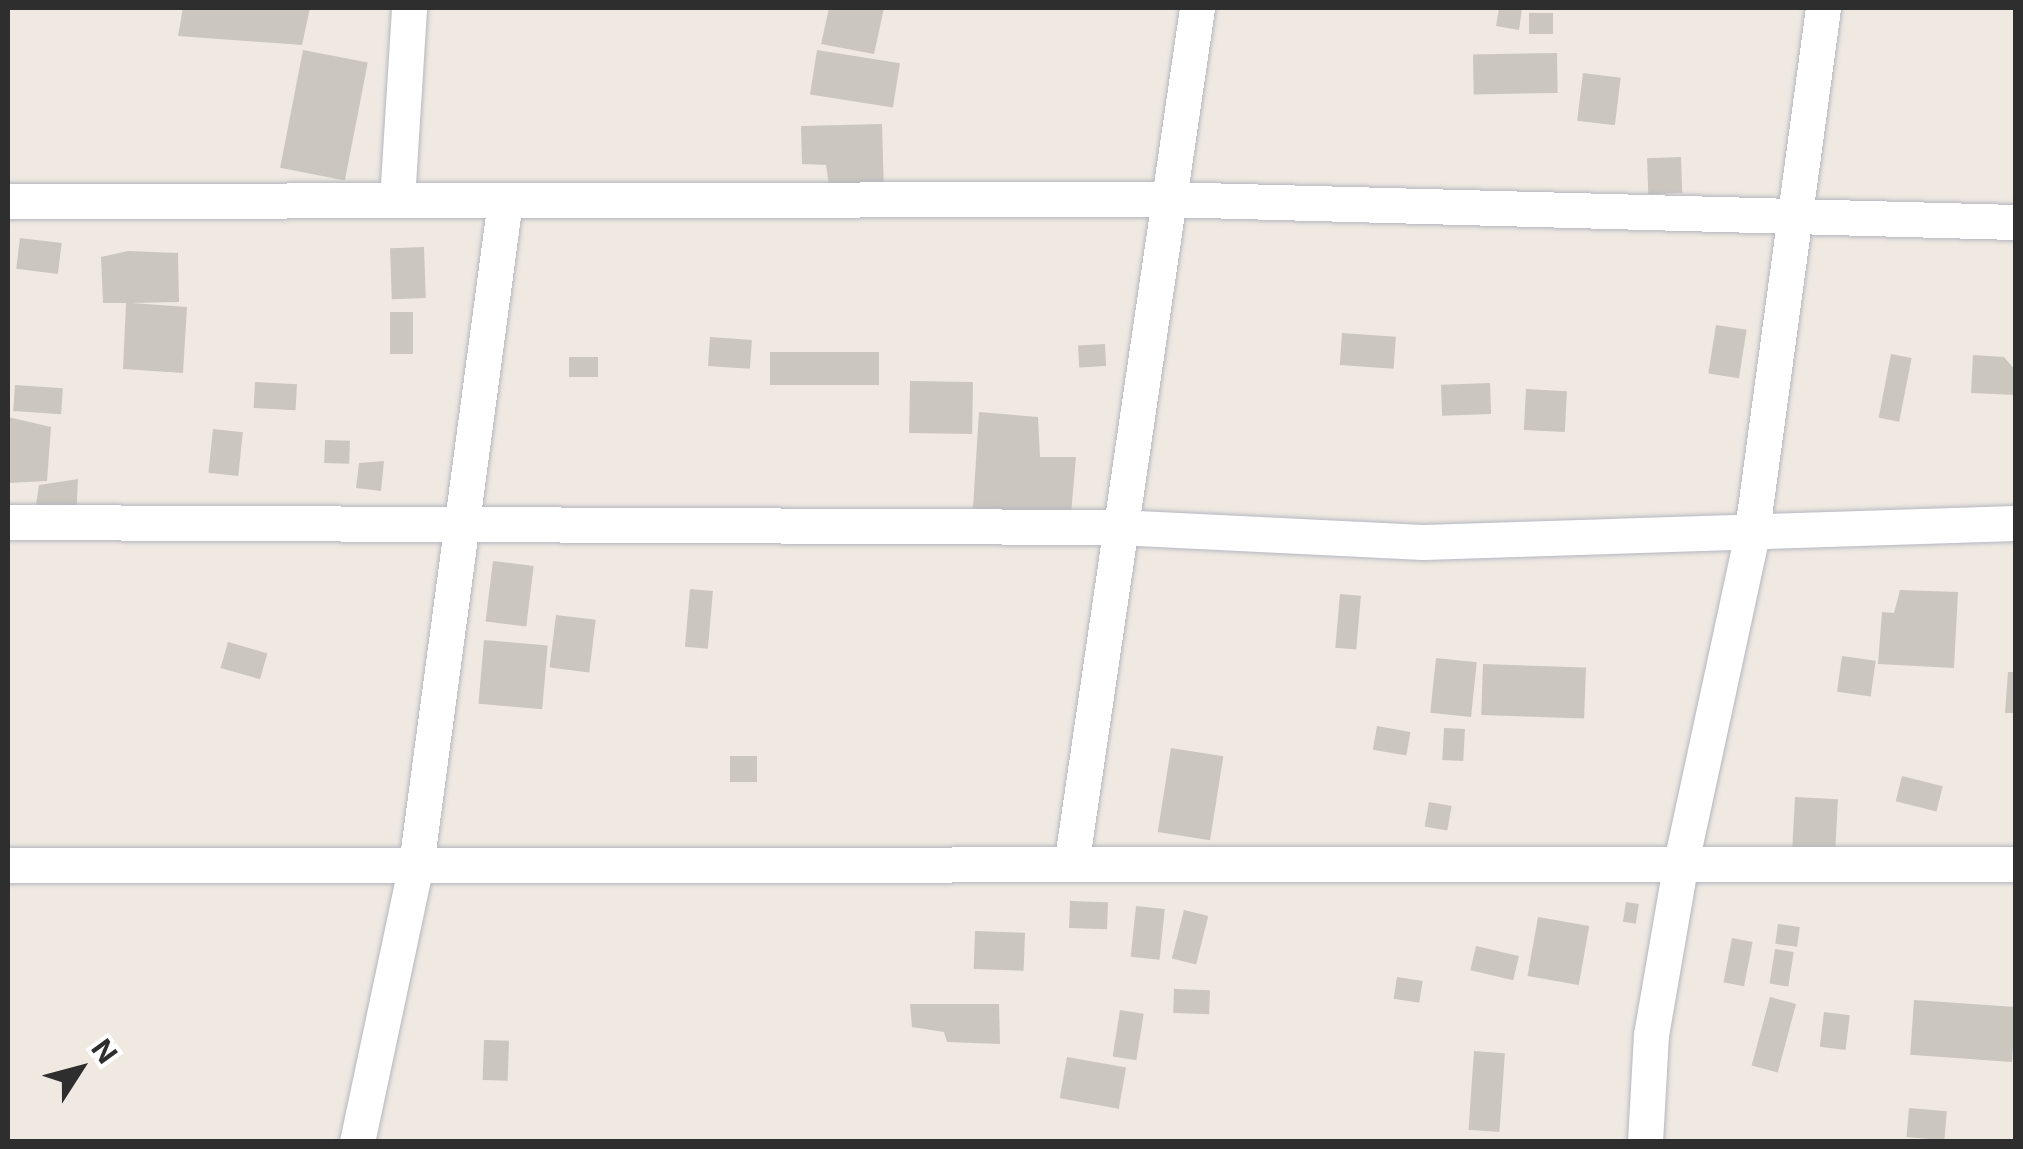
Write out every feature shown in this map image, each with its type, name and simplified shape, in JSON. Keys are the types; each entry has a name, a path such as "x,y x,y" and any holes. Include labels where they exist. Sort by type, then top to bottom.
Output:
{"street":[{"path":"398,200 409,8"},
{"path":"1072,859 1117,527 1196,8"},
{"path":"1646,1142 1651,1035 1680,868 1751,538 1790,216 1823,8"},
{"path":"8,201 1166,198 2016,222"},
{"path":"357,1142 416,864 468,525 505,201"},
{"path":"8,522 1117,527 1423,542 1751,538 2016,523"},
{"path":"8,865 1072,859 1680,868 2016,864"}],"building":[{"path":"183,8 310,8 302,45 178,36"},
{"path":"829,8 884,8 874,54 821,44"},
{"path":"1499,8 1522,8 1519,30 1496,26"},
{"path":"1529,13 1553,13 1553,34 1529,34"},
{"path":"303,50 368,63 345,180 280,168"},
{"path":"817,50 900,63 893,108 810,94"},
{"path":"1557,53 1558,93 1474,94 1473,54"},
{"path":"1583,73 1621,78 1615,125 1577,121"},
{"path":"882,124 884,193 830,191 826,165 802,164 801,126"},
{"path":"1681,157 1682,193 1648,194 1647,158"},
{"path":"20,238 62,243 58,274 16,269"},
{"path":"424,247 426,298 392,299 390,248"},
{"path":"128,251 178,253 179,302 132,303 187,307 183,373 123,369 126,303 103,303 101,257"},
{"path":"390,312 413,312 413,354 390,354"},
{"path":"1716,325 1747,330 1739,378 1708,373"},
{"path":"1342,333 1396,337 1394,369 1340,365"},
{"path":"710,337 752,340 750,369 708,366"},
{"path":"1105,344 1106,366 1079,367 1078,345"},
{"path":"770,352 879,352 879,385 770,385"},
{"path":"1891,354 1912,358 1899,422 1879,418"},
{"path":"1973,355 2004,357 2016,371 2016,395 1971,393"},
{"path":"569,357 598,357 598,377 569,377"},
{"path":"910,381 973,382 972,434 909,433"},
{"path":"255,382 297,384 296,410 254,408"},
{"path":"1490,383 1491,414 1442,416 1441,385"},
{"path":"15,385 63,388 61,414 13,411"},
{"path":"1526,389 1567,391 1565,432 1524,430"},
{"path":"979,412 1038,417 1040,457 1076,457 1070,526 972,523"},
{"path":"8,417 51,427 47,481 8,483"},
{"path":"213,429 243,432 238,476 208,473"},
{"path":"325,440 350,441 349,464 324,463"},
{"path":"384,461 381,491 356,488 359,463"},
{"path":"78,479 76,520 34,518 39,485"},
{"path":"493,561 534,566 526,627 486,622"},
{"path":"690,589 713,591 708,649 685,647"},
{"path":"1900,590 1958,592 1954,668 1878,664 1882,612 1894,613"},
{"path":"1340,594 1361,596 1356,650 1335,648"},
{"path":"556,615 596,620 589,672 550,668"},
{"path":"484,640 548,646 542,709 478,704"},
{"path":"228,642 267,653 260,679 221,668"},
{"path":"1842,656 1876,661 1871,696 1837,692"},
{"path":"1436,658 1477,662 1471,717 1430,713"},
{"path":"1483,664 1586,668 1584,719 1481,715"},
{"path":"2008,672 2016,672 2016,713 2005,713"},
{"path":"1377,726 1410,732 1406,756 1373,750"},
{"path":"1444,728 1465,729 1463,761 1442,760"},
{"path":"1171,748 1223,756 1210,840 1158,832"},
{"path":"730,756 757,756 757,782 730,782"},
{"path":"1902,776 1943,786 1936,811 1896,801"},
{"path":"1795,797 1838,799 1835,849 1792,847"},
{"path":"1429,802 1452,806 1447,831 1425,827"},
{"path":"1070,901 1108,902 1107,929 1069,928"},
{"path":"1626,902 1639,904 1636,924 1623,922"},
{"path":"1136,906 1165,909 1160,960 1131,957"},
{"path":"1184,910 1208,916 1196,965 1172,959"},
{"path":"1538,917 1589,926 1579,985 1528,976"},
{"path":"1778,924 1800,927 1797,947 1775,944"},
{"path":"975,931 1025,933 1024,971 974,969"},
{"path":"1732,938 1753,942 1744,986 1723,982"},
{"path":"1476,946 1519,956 1513,980 1470,970"},
{"path":"1775,949 1794,952 1788,987 1770,984"},
{"path":"1397,977 1423,981 1419,1003 1394,999"},
{"path":"1174,989 1210,990 1209,1014 1173,1013"},
{"path":"1770,997 1796,1004 1778,1073 1752,1066"},
{"path":"1914,1000 2016,1007 2012,1062 1910,1055"},
{"path":"910,1004 999,1004 1000,1044 947,1042 944,1032 912,1027"},
{"path":"1120,1010 1144,1014 1136,1060 1113,1056"},
{"path":"1824,1012 1850,1015 1846,1050 1820,1047"},
{"path":"484,1040 509,1041 508,1081 483,1080"},
{"path":"1474,1051 1505,1053 1499,1132 1468,1130"},
{"path":"1067,1057 1126,1067 1119,1109 1060,1098"},
{"path":"1909,1108 1947,1111 1944,1140 1906,1137"}]}
